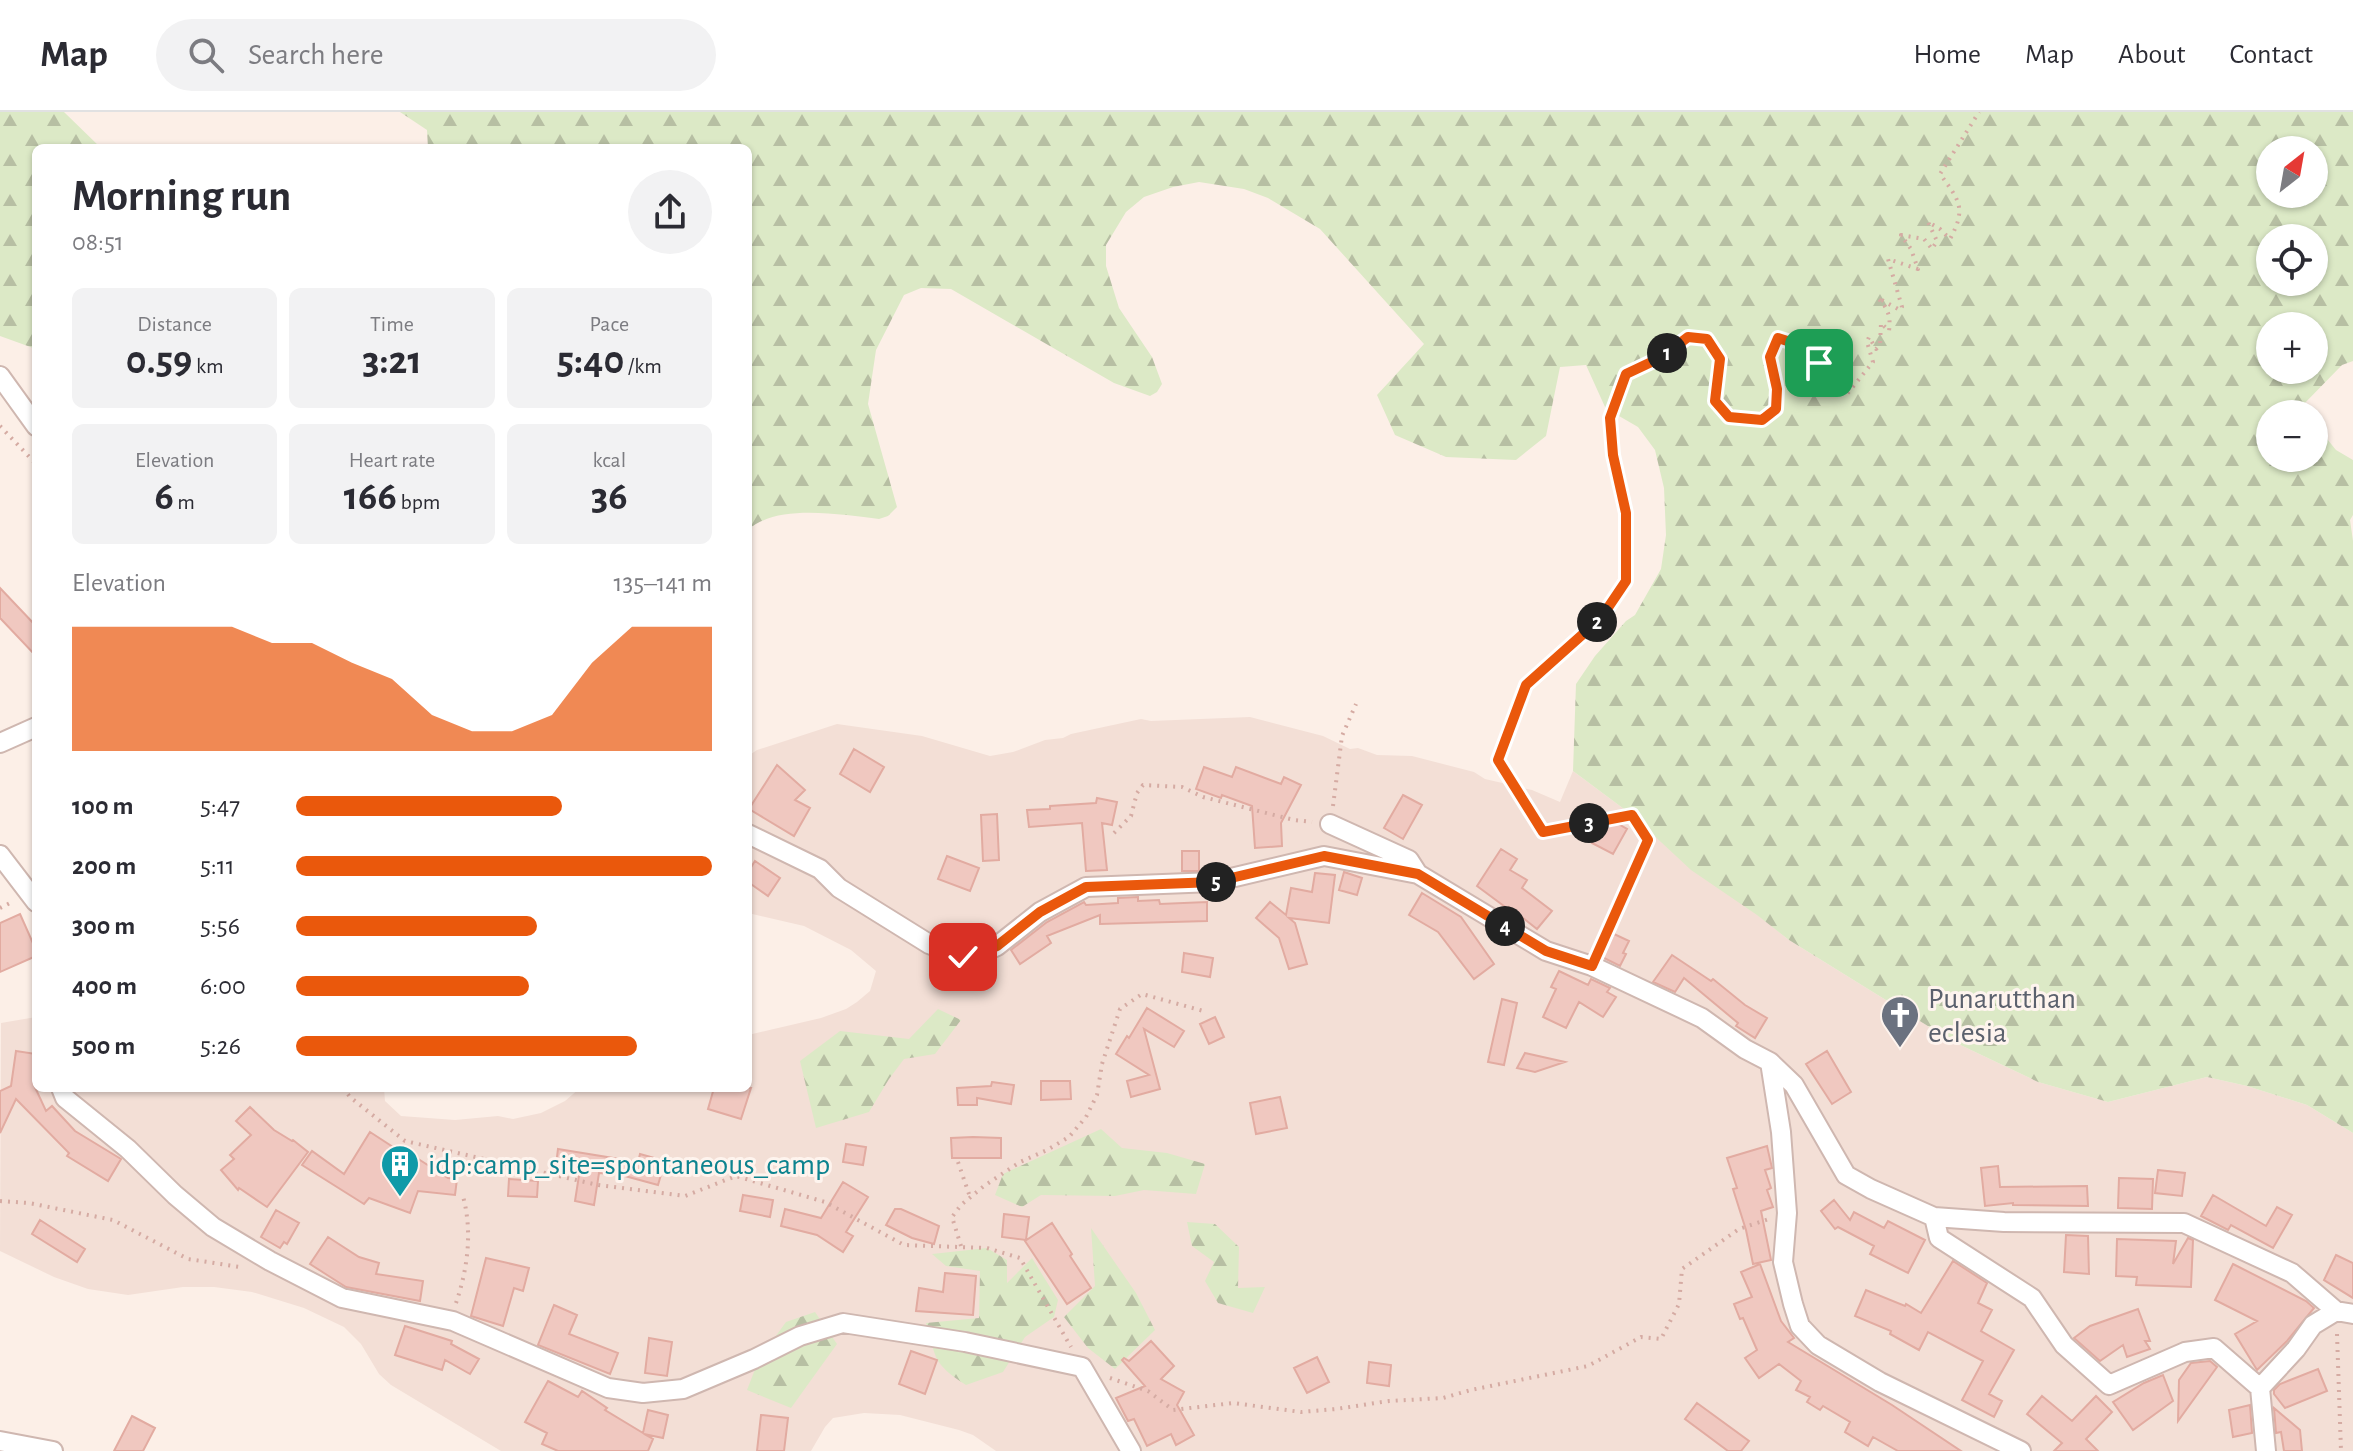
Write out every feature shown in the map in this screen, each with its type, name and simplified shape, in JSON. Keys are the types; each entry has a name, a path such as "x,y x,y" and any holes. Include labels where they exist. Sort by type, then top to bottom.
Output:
{"street":[{"path":"0,376 32,420"},
{"path":"0,743 32,729"},
{"path":"1330,824 1409,860 1418,874"},
{"path":"752,836 820,869 839,888 929,944 963,957 997,946 1040,912 1086,887 1214,882 1324,856 1418,874 1546,951 1592,966 1702,1018 1745,1049 1770,1062 1794,1085 1846,1175 1871,1189 1934,1217 2004,1222 2184,1223 2292,1273 2344,1312"},
{"path":"0,855 32,897"},
{"path":"1770,1062 1781,1132 1787,1213 1783,1262 1800,1326 1818,1345 1880,1382 2021,1451"},
{"path":"63,1092 65,1098 128,1149 213,1227 270,1261 342,1298 453,1321 608,1388 643,1393 683,1389 800,1336 843,1323 965,1342 1082,1367 1131,1451"},
{"path":"1934,1217 1939,1238 2032,1298 2064,1345 2109,1385 2185,1352 2214,1348 2260,1388 2266,1451"},
{"path":"2260,1388 2296,1349 2313,1325 2344,1312"},
{"path":"0,1441 53,1451"}],"path":[{"path":"1592,966 1648,840 1632,815 1543,832 1498,760 1526,685 1601,618 1626,581 1626,513 1613,455 1610,418 1626,374 1662,357 1688,337 1707,339 1720,359 1715,401 1729,417 1762,420 1776,409 1777,389 1770,357 1778,338 1803,346 1819,363 1825,381 1847,394 1873,362 1867,342 1869,337 1876,349 1880,345 1881,323 1889,331 1887,307 1878,298 1900,310 1902,307 1888,259 1918,269 1911,249 1901,235 1924,239 1932,249 1937,241 1928,222 1950,239 1959,223 1959,200 1940,174 1979,112"},
{"path":"0,426 32,460"},
{"path":"1114,833 1131,816 1137,793 1143,785 1182,787 1229,804 1294,820 1330,824 1342,736 1356,704"},
{"path":"961,1246 952,1217 970,1197 1020,1162 1069,1137 1086,1117 1097,1095 1102,1064 1120,1009 1142,994 1207,1012"},
{"path":"346,1092 405,1141 598,1185 685,1196 736,1176 825,1202 904,1245 987,1248 1020,1258 1082,1367 1148,1391 1173,1410 1233,1403 1301,1412 1443,1398 1588,1366 1641,1337 1661,1339 1679,1304 1682,1269 1739,1229 1787,1213"},
{"path":"958,1162 970,1197"},
{"path":"453,1321 466,1270 468,1213 462,1193"},
{"path":"0,1201 29,1203 113,1220 188,1259 241,1267 270,1261"},
{"path":"2341,1451 2344,1312"}],"shaded area":[{"path":"1250,717 1323,736 1350,749 1358,748 1377,755 1412,756 1474,772 1485,779 1532,790 1560,802 1573,771 1789,940 1952,1041 2038,1082 2108,1102 2207,1077 2307,1105 2353,1133 2353,1451 996,1451 973,1435 959,1430 900,1415 864,1413 833,1418 811,1451 501,1451 391,1385 379,1374 361,1344 344,1327 304,1308 252,1292 214,1287 183,1287 128,1295 88,1289 54,1277 0,1251 1,1023 32,1018 32,1092 384,1092 385,1101 401,1116 455,1120 498,1116 513,1119 541,1113 575,1092 752,1092 752,1034 846,1009 870,991 876,971 851,950 804,926 752,914 752,753 837,724 922,736 990,756 1071,734 1141,719"}],"green space":[{"path":"0,112 64,112 97,144 32,144 32,348 0,336"},
{"path":"400,112 2353,112 2353,361 2342,365 2328,379 2328,312 2256,312 2256,384 2323,384 2308,400 2256,400 2256,472 2328,472 2328,440 2336,450 2353,460 2353,515 2350,520 2353,541 2353,1133 2307,1105 2207,1077 2108,1102 2038,1082 1952,1041 1789,940 1691,870 1632,815 1573,771 1576,684 1595,656 1635,615 1661,569 1666,535 1664,488 1655,450 1638,427 1619,416 1610,418 1586,365 1560,367 1546,436 1516,460 1446,457 1395,435 1377,395 1424,344 1320,229 1268,198 1244,189 1199,182 1173,187 1144,197 1126,212 1106,245 1106,266 1119,308 1152,357 1162,384 1150,396 1114,383 951,289 921,288 904,295 876,350 868,404 897,507 888,516 879,519 792,514 776,516 752,527 752,144 428,144 427,130"},
{"path":"938,1009 961,1020 935,1054 904,1059 869,1112 816,1128 800,1061 840,1031 909,1039"},
{"path":"1101,1129 1122,1148 1167,1153 1205,1164 1196,1194 1144,1190 1115,1196 1041,1195 1022,1207 995,1195 1003,1174"},
{"path":"1187,1222 1215,1224 1239,1247 1238,1288 1265,1287 1253,1313 1218,1303 1205,1281 1214,1262 1192,1246"},
{"path":"1091,1228 1136,1293 1155,1330 1115,1369 1088,1348 1064,1317 1095,1286"},
{"path":"987,1248 1007,1260 1007,1283 1032,1258 1058,1300 1054,1317 1025,1337 1003,1372 966,1385 937,1359 926,1323 979,1318 980,1271 946,1266 932,1254"},
{"path":"815,1312 837,1344 791,1408 747,1390 759,1359 786,1322"}],"building":[{"path":"0,588 32,622 32,652 0,618"},
{"path":"854,749 884,767 870,792 840,774"},
{"path":"777,765 805,790 795,800 810,808 794,836 752,811 752,804"},
{"path":"1204,767 1232,777 1236,767 1281,784 1284,777 1301,785 1281,823 1282,846 1255,848 1252,806 1196,789"},
{"path":"1403,795 1422,805 1403,839 1384,828"},
{"path":"1097,798 1117,802 1112,825 1102,823 1107,870 1086,871 1082,823 1029,827 1027,810 1096,803"},
{"path":"997,814 999,860 983,861 981,815"},
{"path":"1606,817 1627,829 1613,854 1592,843"},
{"path":"1501,849 1517,859 1510,870 1527,880 1522,888 1552,911 1537,929 1477,886"},
{"path":"1182,851 1199,851 1199,871 1182,871"},
{"path":"947,856 979,868 970,891 938,879"},
{"path":"755,861 780,878 768,896 752,885"},
{"path":"1344,872 1362,878 1357,895 1339,890"},
{"path":"1315,873 1335,875 1329,923 1289,918 1295,923 1307,964 1289,969 1279,938 1256,918 1270,902 1286,915 1291,888 1312,892"},
{"path":"1422,893 1461,917 1494,964 1474,979 1438,932 1409,915"},
{"path":"1138,897 1138,901 1159,900 1160,904 1207,902 1207,921 1100,924 1100,915 1047,936 1051,943 1020,964 1011,950 1047,922 1084,902 1086,905 1118,903 1118,898"},
{"path":"20,914 32,941 32,958 0,972 0,923"},
{"path":"1614,934 1629,941 1620,966 1602,957"},
{"path":"1184,953 1213,958 1210,977 1182,972"},
{"path":"1672,955 1711,981 1713,979 1767,1018 1755,1038 1736,1026 1738,1023 1684,978 1675,992 1653,982"},
{"path":"1559,971 1588,985 1591,979 1610,988 1607,992 1616,997 1603,1017 1579,1002 1566,1028 1543,1017 1556,989 1551,987"},
{"path":"1502,999 1517,1003 1504,1065 1488,1062"},
{"path":"1147,1008 1184,1031 1174,1047 1144,1029 1160,1089 1131,1097 1127,1081 1149,1075 1116,1054"},
{"path":"1215,1017 1224,1037 1209,1044 1200,1024"},
{"path":"16,1051 32,1053 32,1092 37,1092 46,1111 52,1106 75,1131 121,1159 108,1181 67,1156 69,1153 16,1099 0,1133 0,1091 11,1086"},
{"path":"1827,1051 1851,1092 1832,1104 1806,1064"},
{"path":"1525,1053 1565,1062 1535,1072 1517,1068"},
{"path":"1041,1081 1070,1081 1071,1099 1041,1100"},
{"path":"992,1082 1014,1085 1011,1104 977,1098 977,1105 958,1105 957,1088 991,1086"},
{"path":"713,1092 750,1092 741,1119 708,1109"},
{"path":"1280,1097 1287,1128 1256,1134 1250,1103"},
{"path":"250,1107 274,1130 308,1152 267,1207 238,1190 221,1170 234,1159 230,1155 251,1135 236,1121"},
{"path":"370,1132 407,1156 409,1153 448,1178 457,1179 455,1195 418,1191 410,1213 369,1198 364,1204 302,1165 312,1151 344,1174"},
{"path":"951,1138 1001,1138 1001,1158 952,1158"},
{"path":"846,1144 866,1147 863,1165 843,1162"},
{"path":"1767,1146 1772,1168 1765,1170 1773,1207 1761,1211 1771,1260 1753,1264 1733,1189 1737,1188 1727,1158"},
{"path":"558,1149 638,1162 640,1154 665,1161 658,1185 610,1172 599,1173 594,1205 575,1201 580,1169 556,1165"},
{"path":"1998,1166 2000,1187 2087,1186 2088,1206 2013,1203 1985,1206 1981,1168"},
{"path":"2158,1170 2185,1173 2182,1196 2155,1193"},
{"path":"2119,1178 2153,1179 2152,1209 2118,1208"},
{"path":"509,1179 538,1181 537,1197 508,1196"},
{"path":"843,1182 868,1197 846,1232 853,1236 843,1252 817,1235 781,1226 785,1209 821,1218"},
{"path":"743,1195 773,1200 770,1217 740,1211"},
{"path":"2213,1195 2266,1226 2277,1207 2292,1215 2273,1248 2231,1225 2228,1230 2201,1216"},
{"path":"1834,1200 1850,1220 1854,1212 1884,1228 1888,1221 1925,1240 1908,1273 1870,1254 1874,1246 1838,1227 1835,1229 1821,1211"},
{"path":"895,1209 939,1226 934,1244 912,1238 886,1225"},
{"path":"276,1210 299,1223 287,1244 284,1242 280,1248 261,1237"},
{"path":"1004,1214 1029,1217 1026,1240 1002,1237"},
{"path":"40,1220 85,1249 77,1262 32,1234"},
{"path":"1052,1223 1091,1288 1067,1304 1025,1241"},
{"path":"2066,1235 2088,1236 2089,1274 2064,1272"},
{"path":"328,1237 359,1257 379,1263 376,1274 423,1281 420,1301 346,1287 310,1264"},
{"path":"2188,1238 2193,1240 2191,1287 2136,1285 2137,1277 2116,1276 2117,1239 2176,1241 2173,1264"},
{"path":"2336,1255 2353,1263 2353,1298 2324,1280"},
{"path":"486,1258 529,1268 523,1291 514,1288 503,1326 471,1316"},
{"path":"1953,1261 1987,1283 1978,1303 1992,1310 1981,1331 2014,1350 1989,1394 2002,1401 1994,1417 1962,1400 1983,1361 1928,1332 1919,1350 1890,1334 1891,1331 1855,1316 1866,1290 1906,1304 1921,1313"},
{"path":"1760,1264 1781,1321 1794,1338 1788,1342 1961,1451 1898,1451 1873,1437 1868,1446 1845,1432 1850,1422 1823,1406 1820,1410 1807,1402 1810,1397 1796,1390 1801,1381 1779,1364 1759,1378 1745,1358 1757,1350 1734,1304 1752,1297 1741,1272"},
{"path":"2233,1264 2314,1308 2287,1341 2257,1370 2235,1334 2257,1321 2215,1300"},
{"path":"945,1273 976,1276 973,1315 916,1311 919,1288 943,1292"},
{"path":"554,1305 577,1315 569,1334 618,1353 610,1374 538,1345"},
{"path":"2138,1309 2150,1341 2145,1341 2150,1349 2127,1357 2123,1345 2100,1361 2074,1338 2090,1326"},
{"path":"405,1326 452,1341 451,1344 479,1359 470,1374 445,1360 442,1370 395,1355"},
{"path":"649,1338 672,1342 667,1376 645,1373"},
{"path":"1151,1341 1174,1366 1161,1379 1184,1392 1177,1405 1194,1435 1176,1445 1171,1434 1147,1446 1134,1419 1128,1421 1116,1398 1145,1386 1122,1360 1129,1361"},
{"path":"911,1351 937,1360 925,1394 899,1384"},
{"path":"1317,1357 1329,1382 1307,1393 1294,1368"},
{"path":"2210,1361 2217,1367 2178,1421 2179,1380 2191,1363"},
{"path":"1369,1362 1391,1365 1389,1386 1367,1383"},
{"path":"2318,1369 2327,1391 2285,1408 2274,1390 2280,1384"},
{"path":"2163,1375 2173,1401 2133,1430 2113,1402"},
{"path":"548,1381 578,1397 582,1391 607,1408 605,1410 643,1433 648,1410 668,1415 663,1438 644,1434 653,1439 648,1451 558,1451 542,1444 547,1433 525,1422"},
{"path":"2042,1396 2072,1421 2096,1396 2112,1412 2086,1439 2098,1451 2054,1451 2062,1443 2027,1414"},
{"path":"1697,1403 1749,1441 1741,1451 1728,1451 1685,1419"},
{"path":"2250,1405 2252,1433 2233,1437 2229,1410"},
{"path":"2274,1408 2300,1430 2302,1451 2284,1451 2281,1432 2276,1433"},
{"path":"761,1415 788,1418 784,1451 757,1451"},
{"path":"132,1416 155,1428 143,1451 114,1451"}],"place":[{"name":"Punarutthan eclesia","path":"1900,1049"},
{"name":"idp:camp_site=spontaneous_camp","path":"400,1198"}],"route":[{"path":"963,957 997,946 1040,912 1086,887 1214,882 1324,856 1418,874 1546,951 1592,966 1648,840 1632,815 1543,832 1498,760 1526,685 1601,618 1626,581 1626,513 1613,455 1610,418 1626,374 1662,357 1688,337 1707,339 1720,359 1715,401 1729,417 1762,420 1776,409 1777,389 1770,357 1778,338 1803,346 1819,363"}]}
